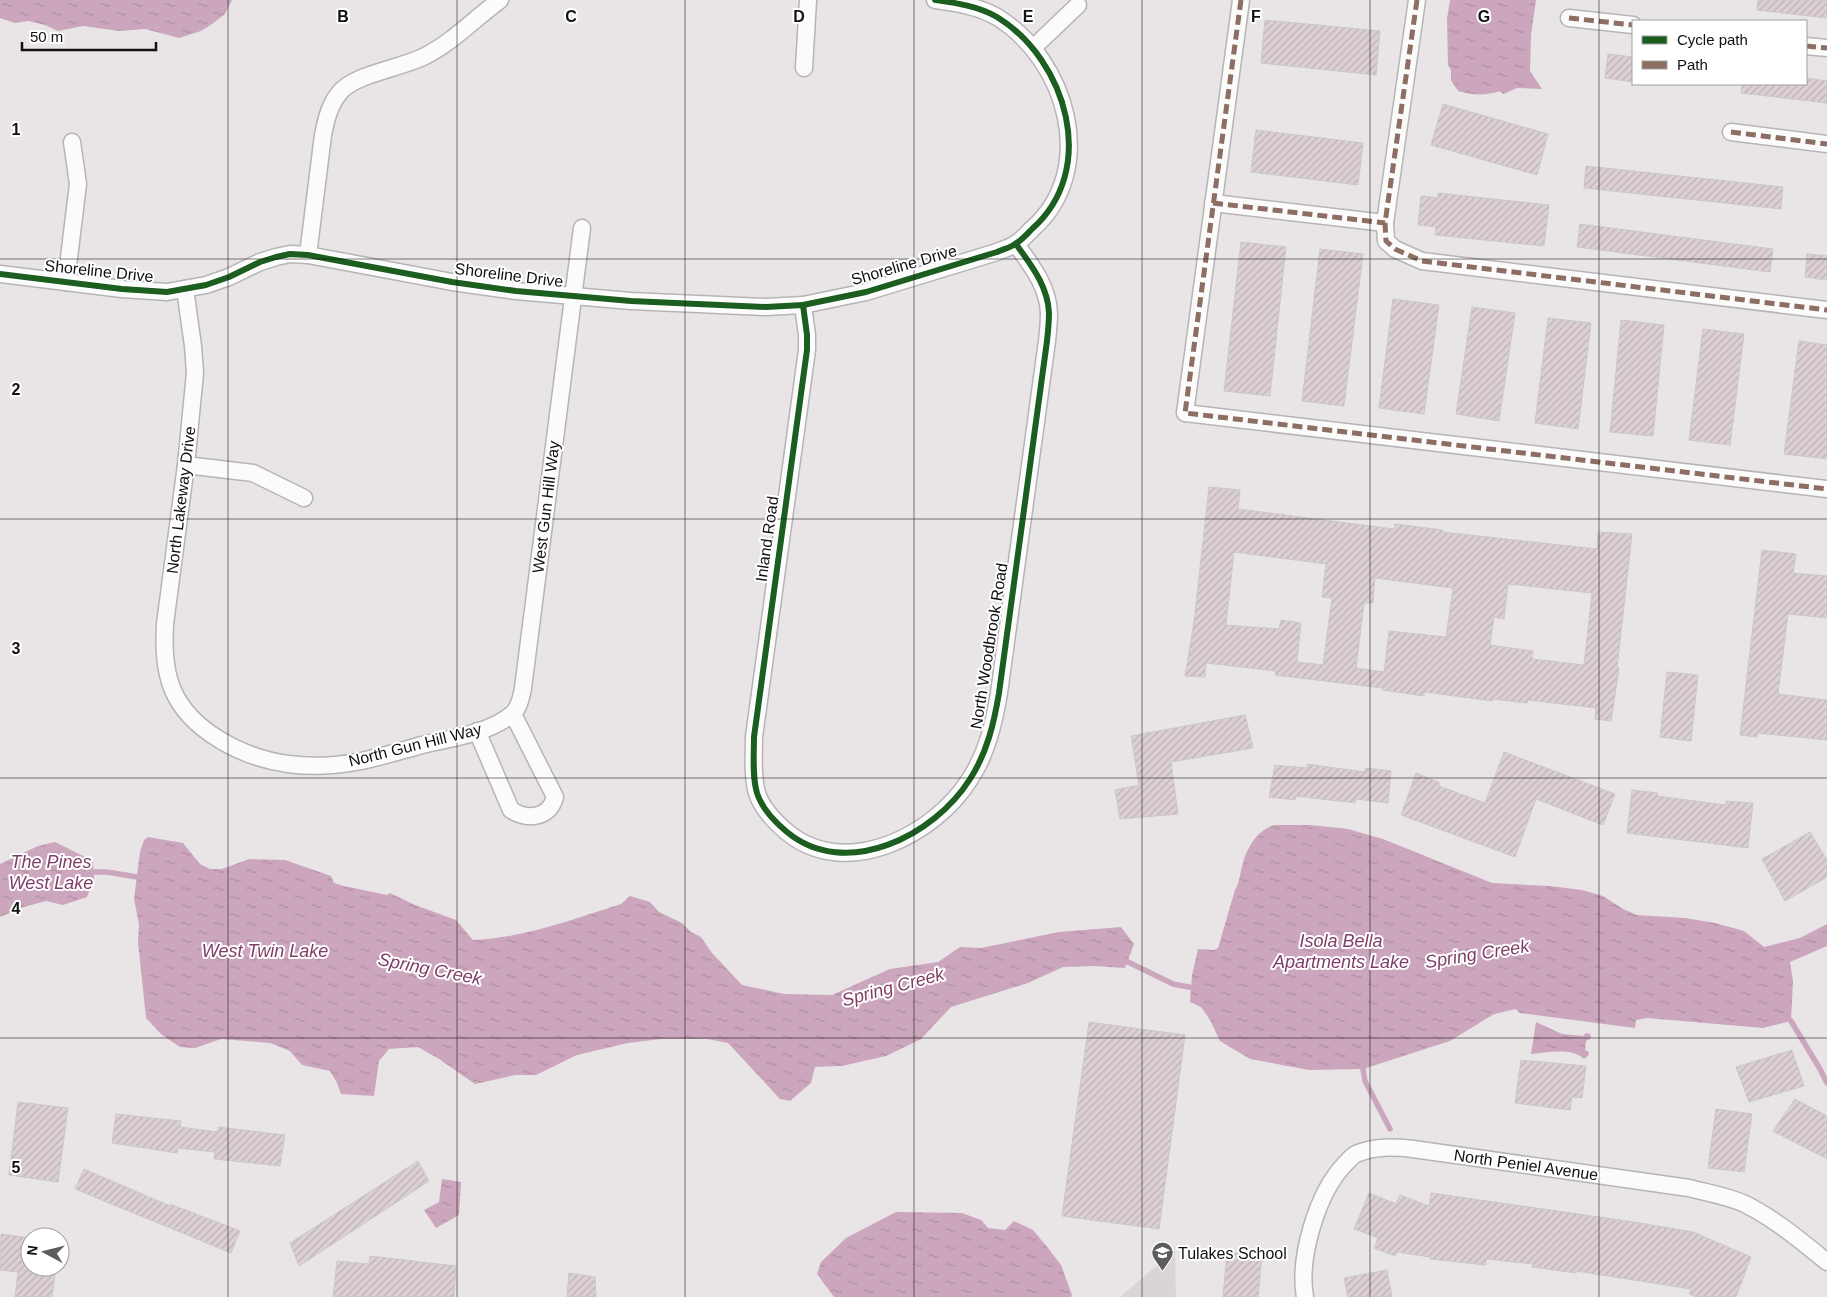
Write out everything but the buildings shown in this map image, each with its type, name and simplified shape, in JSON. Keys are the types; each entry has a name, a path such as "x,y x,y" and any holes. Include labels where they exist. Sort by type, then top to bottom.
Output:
{"street":[{"path":"308,255 323,135 333,102 342,90 353,82 424,57 441,47 500,0"},
{"path":"804,68 808,0"},
{"name":"Shoreline Drive","path":"0,274 167,292 214,282 260,262 290,254 308,255 516,292 574,297 766,307 803,305 866,292 998,252 1016,244 1043,220 1056,203 1064,184 1069,163 1066,114 1057,87 1033,48 997,18 979,9 954,2 935,0"},
{"path":"1241,0 1185,413 1827,489"},
{"path":"1417,0 1385,224 1386,241 1395,249 1422,261 1827,310"},
{"path":"1033,48 1078,5"},
{"path":"1569,18 1632,25"},
{"path":"1807,46 1827,48"},
{"path":"1731,132 1827,144"},
{"path":"66,282 78,184 72,142"},
{"path":"1213,203 1385,224"},
{"name":"West Gun Hill Way","path":"512,714 519,704 523,688 582,228"},
{"name":"North Woodbrook Road","path":"754,777 758,794 765,809 777,824 791,836 826,852 848,854 870,851 892,842 917,830 939,815 970,780 981,759 990,736 999,693 1048,331 1049,313 1044,290 1034,269 1016,244"},
{"name":"North Lakeway Drive","path":"183,707 172,689 164,647 186,465 194,373 193,346 185,289"},
{"name":"Inland Road","path":"754,777 754,737 807,350 803,305"},
{"path":"186,465 253,473 304,498"},
{"name":"North Gun Hill Way","path":"183,707 199,725 220,741 250,754 287,764 323,765 356,762 477,731 498,723 512,714"},
{"path":"477,731 511,810 527,817 541,814 553,804 555,797 512,714"},
{"name":"North Peniel Avenue","path":"1305,1294 1305,1257 1314,1218 1336,1173 1355,1154 1386,1146 1680,1187 1724,1196 1744,1204 1775,1222 1827,1262"}],"shaded area":[{"name":"Tulakes School","path":"1174,1251 1176,1297 1120,1297"}],"water":[{"path":"0,0 232,0 225,14 212,24 201,31 179,38 145,29 119,31 83,26 58,31 45,25 28,21 15,23 0,18"},
{"path":"1450,0 1536,0 1531,35 1530,71 1542,89 1517,88 1503,94 1500,91 1479,94 1458,91 1451,80 1451,70 1448,65 1447,19"},
{"name":"Isola Bella Apartments Lake","path":"1274,825 1310,825 1348,829 1383,839 1492,883 1550,886 1582,890 1603,896 1623,909 1637,915 1685,918 1715,923 1744,931 1764,947 1800,938 1827,924 1827,946 1790,962 1793,981 1791,1021 1763,1028 1647,1018 1636,1020 1635,1028 1520,1013 1516,1009 1494,1014 1450,1041 1363,1069 1309,1070 1250,1059 1220,1041 1210,1020 1201,1007 1190,1002 1192,975 1198,949 1214,950 1218,948 1250,845 1258,835"},
{"name":"West Twin Lake","path":"148,837 183,843 200,864 210,869 222,869 249,859 285,860 331,876 334,883 387,895 390,893 415,905 456,920 473,940 511,936 548,927 621,904 630,896 650,902 659,912 682,923 691,932 701,937 712,953 742,985 784,994 832,995 890,969 938,962 960,947 981,948 1059,932 1121,927 1134,944 1125,968 1095,966 1063,967 1028,983 951,1007 921,1039 886,1056 842,1066 815,1067 811,1083 790,1101 780,1099 728,1043 707,1039 661,1039 628,1043 577,1055 536,1075 515,1075 475,1084 418,1047 389,1049 379,1061 374,1096 341,1094 330,1071 302,1065 290,1051 270,1043 221,1039 195,1048 180,1047 162,1035 146,1018 138,942 139,924 134,899 140,852 144,840"},
{"name":"The Pines West Lake","path":"55,842 93,861 94,878 87,897 63,905 46,901 24,907 0,917 0,864 38,846"},
{"path":"1536,1022 1562,1034 1583,1036 1586,1033 1590,1034 1591,1038 1586,1041 1585,1050 1589,1052 1588,1056 1584,1059 1579,1055 1566,1052 1531,1054"},
{"path":"442,1179 461,1182 459,1215 436,1228 424,1210 439,1202"},
{"path":"896,1212 962,1213 981,1220 988,1228 1005,1230 1014,1221 1033,1230 1048,1248 1061,1265 1072,1295 1071,1297 834,1297 817,1274 821,1262 846,1238"}],"waterway":[{"name":"Spring Creek","path":"88,872 107,872 143,878"},
{"name":"Spring Creek","path":"1122,959 1173,984 1199,989"},
{"path":"1791,1021 1827,1083"},
{"path":"1362,1063 1365,1081 1390,1129"}],"marked path":[{"path":"1241,0 1185,413 1827,489"},
{"path":"1417,0 1385,223 1386,241 1395,249 1422,261 1827,310"},
{"path":"1569,18 1632,25"},
{"path":"1807,46 1827,48"},
{"path":"1731,132 1827,144"},
{"path":"1213,203 1385,223"}],"cycle path":[{"path":"0,274 122,289 167,292 206,285 229,277 260,262 290,254 308,255 452,282 516,291 631,301 766,307 803,305 866,292 997,252 1013,245 1028,233 1053,205 1065,177 1069,147 1066,117 1057,87 1041,60 1021,36 990,13 959,4 935,0"},
{"path":"803,305 807,350 754,737 754,780 762,804 787,832 810,846 836,852 862,852 888,845 912,833 935,818 955,799 976,769 992,727 999,693 1049,320 1046,294 1033,268 1016,244"}],"place":[{"name":"Tulakes School","path":"1162,1272"}]}
